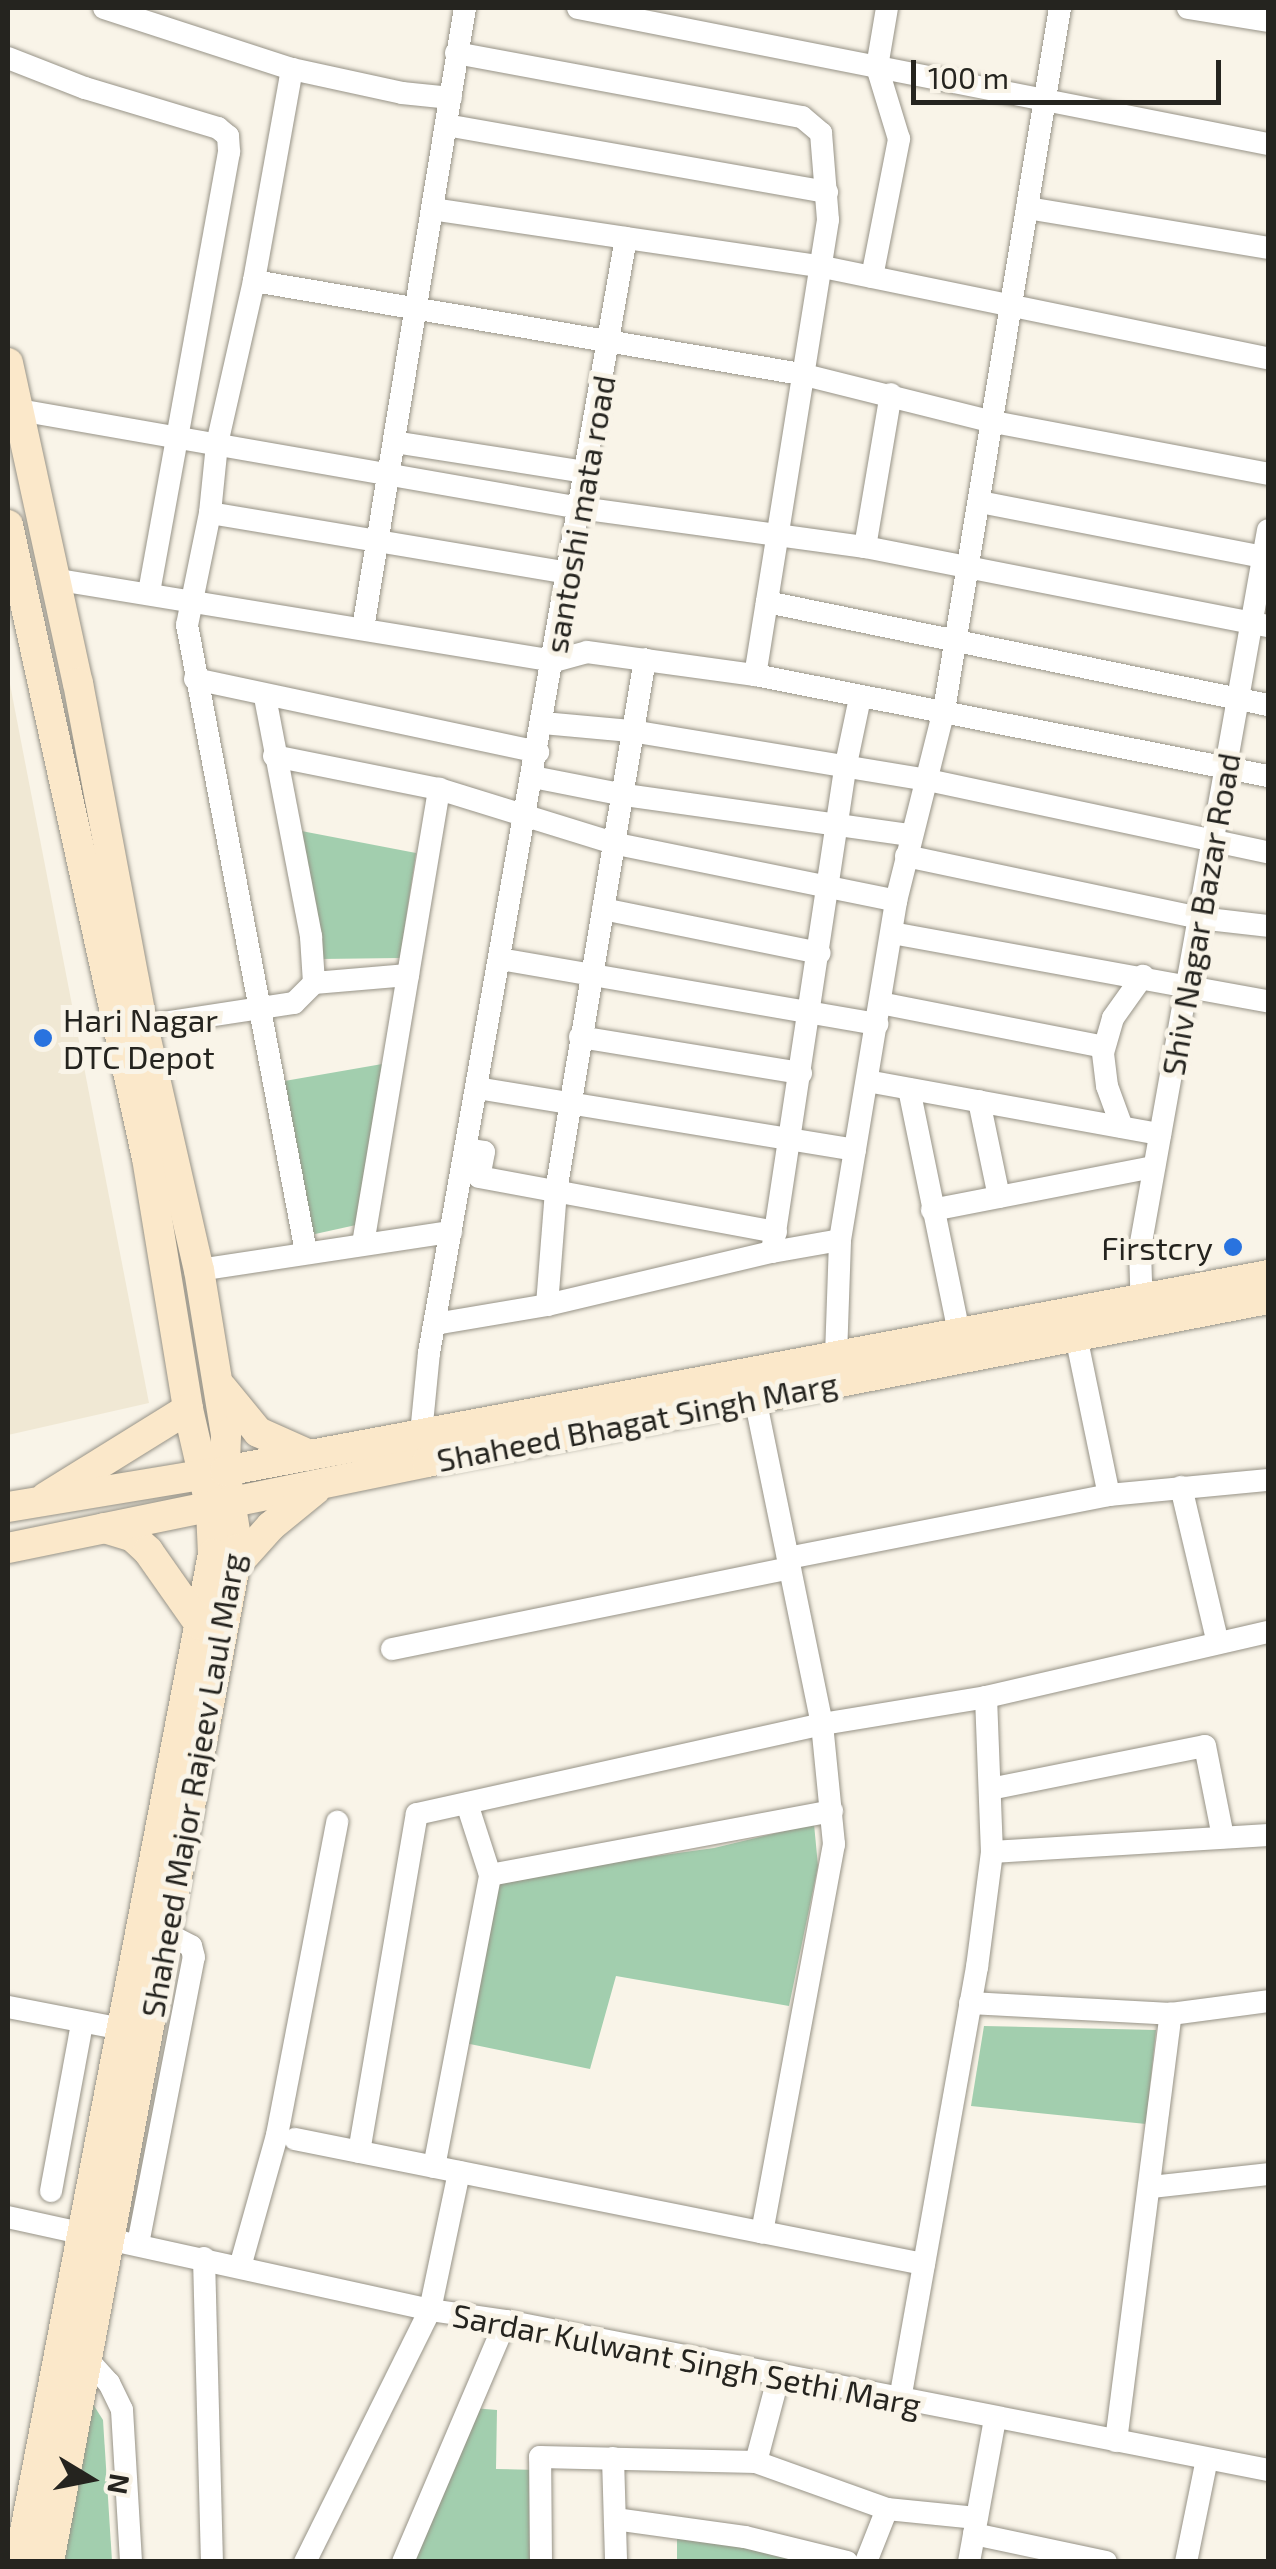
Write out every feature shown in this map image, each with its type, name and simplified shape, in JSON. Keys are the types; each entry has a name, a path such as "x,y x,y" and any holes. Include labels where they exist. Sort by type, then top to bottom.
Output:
{"street":[{"path":"104,8 292,69 402,93 450,98"},
{"path":"363,628 466,8"},
{"path":"578,8 675,18 877,68 1268,144"},
{"path":"872,278 899,138 877,68 884,8"},
{"path":"836,1356 840,1240 896,901 944,710 1014,306 1042,99 1060,8"},
{"path":"1188,8 1268,21"},
{"path":"456,53 802,117 821,133 828,220 754,675"},
{"path":"8,58 85,88 218,128 228,136 226,171 148,593"},
{"path":"292,69 254,281 218,444 210,513 187,625 306,1252"},
{"path":"446,126 828,192"},
{"path":"1027,208 1268,248"},
{"path":"432,209 818,266 1268,358"},
{"name":"santoshi mata road","path":"420,1434 435,1324 527,819 626,238"},
{"path":"254,281 800,374 994,422 1268,474"},
{"name":"Shaheed Major Rajeev Laul Marg","path":"8,362 52,579 78,684 143,1026 199,1270 226,1435 214,1473"},
{"path":"865,547 891,394"},
{"path":"19,410 580,508 865,547 1260,624"},
{"path":"394,442 586,472"},
{"path":"980,502 1266,558"},
{"path":"210,513 378,538 568,573"},
{"name":"Shaheed Major Rajeev Laul Marg","path":"8,524 147,1158 188,1408 214,1473 236,1565 50,2562"},
{"name":"Shiv Nagar Bazar Road","path":"1141,1310 1140,1248 1238,700 1260,624 1268,530"},
{"path":"52,579 554,661 586,652 754,675 1268,776"},
{"path":"767,602 1268,705"},
{"path":"547,1305 556,1191 645,659"},
{"path":"195,679 538,752"},
{"path":"265,696 310,936 314,983"},
{"path":"774,1242 830,890 845,769 860,698"},
{"path":"543,723 631,731 928,780 1268,852"},
{"path":"274,756 439,789 617,844 896,901"},
{"path":"533,776 625,795 838,825 1199,918 1268,926"},
{"path":"363,1244 439,789"},
{"path":"604,909 820,953"},
{"path":"892,933 1268,1002"},
{"path":"500,960 810,1013 878,1014 1104,1047"},
{"path":"143,1026 294,1002 314,983 408,975"},
{"path":"1122,1127 1107,1086 1104,1047 1113,1018 1142,976"},
{"path":"580,1038 801,1073"},
{"path":"867,1081 1160,1134"},
{"path":"477,1088 855,1150"},
{"path":"909,1089 959,1332"},
{"path":"979,1101 998,1197"},
{"path":"466,1149 484,1152 479,1176 774,1242"},
{"path":"932,1210 1154,1167"},
{"path":"199,1270 451,1232"},
{"path":"435,1324 547,1305 774,1242 840,1240"},
{"name":"Shaheed Bhagat Singh Marg","path":"8,1548 1076,1336 1141,1310 1268,1274"},
{"name":"Shaheed Bhagat Singh Marg","path":"8,1507 214,1473 959,1332 1268,1299"},
{"path":"1076,1336 1109,1495"},
{"path":"214,1377 258,1432 310,1455"},
{"path":"755,1398 822,1724 834,1844 762,2232"},
{"path":"39,1502 188,1408"},
{"path":"392,1650 1109,1495 1268,1480"},
{"path":"1181,1487 1218,1644"},
{"path":"236,1565 270,1526 317,1488"},
{"name":"Shaheed Major Rajeev Laul Marg","path":"20,2562 110,2238 122,2029 221,1507"},
{"path":"104,1528 125,1533 148,1550 200,1625"},
{"path":"359,2152 417,1814 822,1724 986,1697 1268,1632"},
{"path":"900,2399 970,2002 992,1852 986,1697"},
{"path":"990,1788 1205,1746 1224,1837"},
{"path":"434,2167 490,1875 467,1804"},
{"path":"490,1875 832,1812"},
{"path":"240,2267 277,2136 337,1822"},
{"path":"992,1852 1268,1835"},
{"path":"970,2002 1170,2014 1268,2001"},
{"path":"8,2007 122,2029"},
{"path":"1116,2441 1170,2014"},
{"path":"52,2191 82,2023"},
{"path":"294,2139 924,2264"},
{"path":"305,2562 430,2310 459,2172"},
{"path":"1151,2187 1268,2174"},
{"name":"Sardar Kulwant Singh Sethi Marg","path":"8,2218 430,2310 506,2321 1268,2470"},
{"path":"204,2258 212,2562"},
{"path":"403,2562 506,2321"},
{"path":"89,2361 109,2383 122,2410 131,2562"},
{"path":"756,2462 778,2375"},
{"path":"969,2562 995,2418"},
{"path":"541,2562 540,2456 756,2462 887,2509 975,2526 1101,2561"},
{"path":"614,2458 616,2562"},
{"path":"1186,2562 1207,2459"},
{"path":"866,2562 887,2509"},
{"path":"614,2519 745,2536 793,2556 847,2562"}],"shaded area":[{"name":"Hari Nagar DTC Depot","path":"8,674 149,1403 8,1435"}],"green space":[{"path":"291,829 416,853 400,958 321,959"},
{"path":"388,1063 356,1225 297,1238 273,1083"},
{"path":"814,1824 818,1866 789,2006 616,1976 590,2069 465,2043 489,1879 714,1848"},
{"path":"984,2026 1156,2030 1146,2124 971,2106"},
{"path":"91,2401 103,2420 112,2561 62,2562"},
{"path":"473,2408 497,2410 496,2469 538,2470 542,2561 403,2562"},
{"path":"677,2537 791,2553 788,2561 677,2561"}],"place":[{"name":"Hari Nagar DTC Depot","path":"43,1038"},
{"name":"Firstcry","path":"1233,1247"}]}
